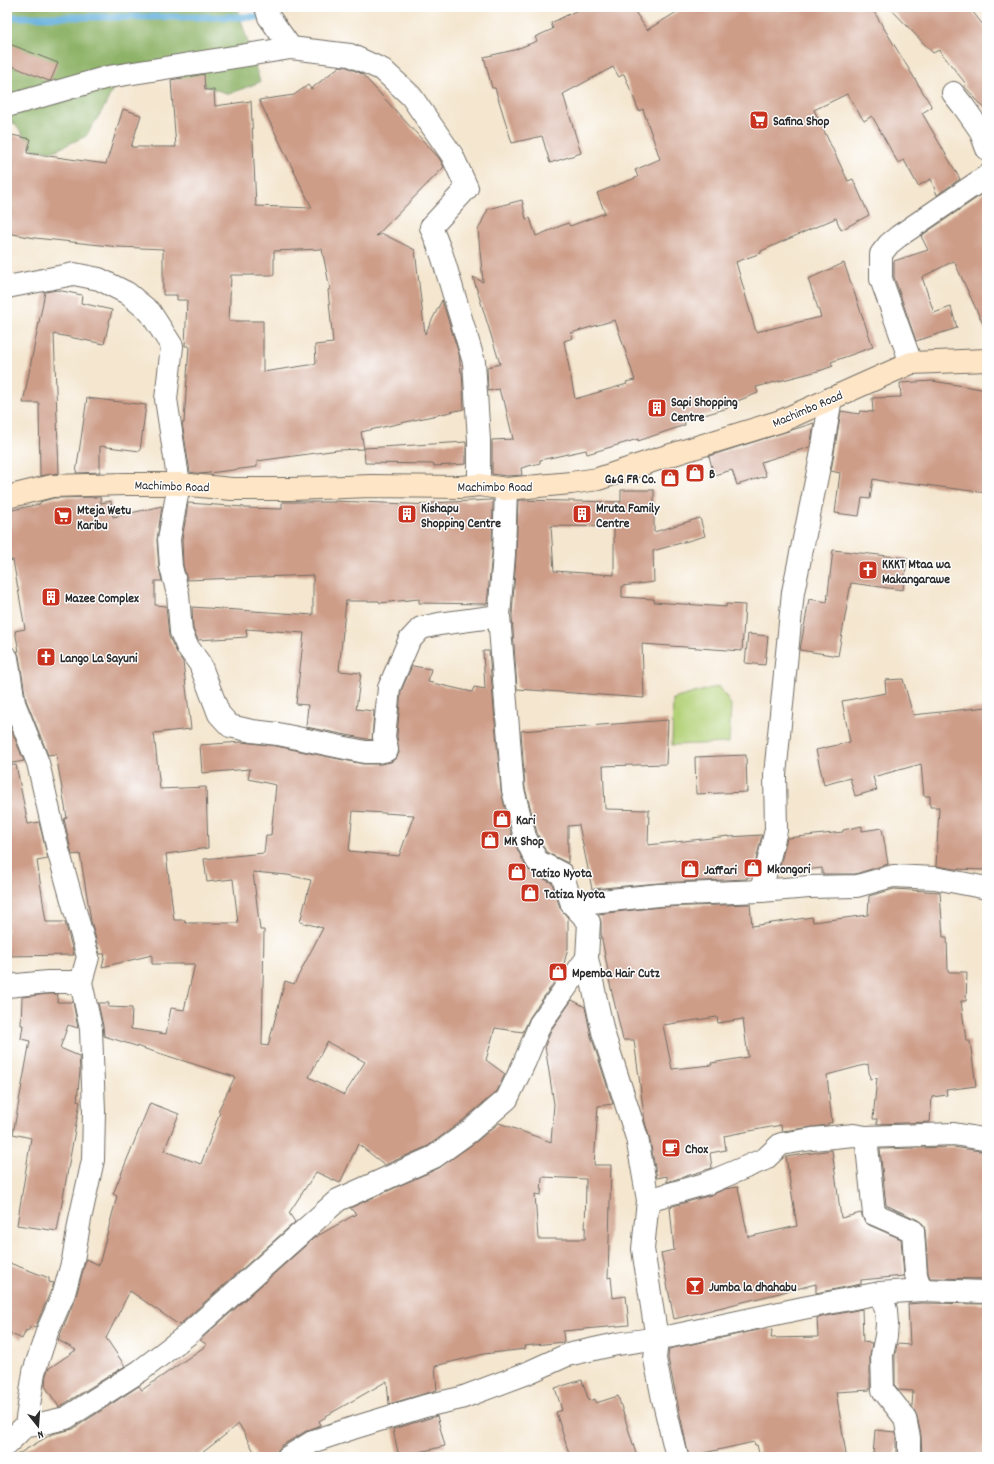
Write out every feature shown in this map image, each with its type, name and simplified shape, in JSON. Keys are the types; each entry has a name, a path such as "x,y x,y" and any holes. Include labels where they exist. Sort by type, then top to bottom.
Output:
{"street":[{"path":"266,7 269,17 291,48"},
{"path":"7,106 108,77 291,48 350,55 383,70 411,96 452,155 467,188 431,227 442,255 474,362 479,440 479,485"},
{"path":"953,93 980,130 987,150"},
{"path":"911,363 881,279 881,254 899,236 987,176"},
{"path":"7,287 74,274 100,279 127,293 150,312 172,346 166,399 179,484 169,539 171,567 178,594 181,632 187,646 200,664 219,714 230,726 252,731 278,734 365,752 376,753 384,751 386,750 384,737 390,688 409,641 421,628 439,624 499,616"},
{"name":"Machimbo Road","path":"7,498 52,486 124,484 179,484 232,489 291,489 371,486 461,487 479,485 506,489 571,483 598,478 781,421 911,363 987,360"},
{"path":"761,891 776,830 775,775 793,592 822,458 831,398"},
{"path":"506,489 504,554 499,616 513,790 525,837 537,861 562,874 572,904 589,922 587,958 603,1032 637,1138 648,1200 643,1249 657,1339 656,1359 662,1399 677,1457"},
{"path":"7,658 14,703 38,763 58,850 88,957 82,982 91,1029 94,1111 93,1160 64,1293 47,1332 34,1372 26,1425 7,1444"},
{"path":"572,904 659,895 857,886 892,876 935,878 987,888"},
{"path":"26,1425 66,1418 140,1371 187,1335 338,1200 434,1157 470,1131 507,1099 525,1062 540,1024 587,958"},
{"path":"7,986 48,982 82,982"},
{"path":"648,1200 708,1183 765,1159 781,1144 854,1135 866,1137 954,1134 987,1139"},
{"path":"866,1137 874,1214 912,1231 916,1275 921,1290"},
{"path":"288,1457 314,1441 425,1406 461,1398 525,1374 566,1355 617,1344 657,1339 880,1293 921,1290 987,1292"},
{"path":"880,1293 886,1310 887,1324 882,1355 883,1390 905,1418 909,1438 909,1457"}],"green space":[{"path":"7,7 237,7 260,82 229,94 171,75 123,66 105,106 86,136 54,151 34,150 14,123 7,120"},
{"path":"719,686 731,705 729,743 672,745 673,699"}],"building":[{"path":"584,7 632,7 647,30 685,7 871,7 932,107 922,113 960,179 937,195 931,179 918,186 904,160 898,163 872,116 864,121 847,94 814,110 848,181 853,179 869,215 841,230 836,218 761,251 761,253 736,262 756,332 821,317 808,279 844,263 873,347 831,362 833,366 822,370 756,387 758,393 727,405 728,408 684,421 685,425 638,441 638,439 587,454 586,450 540,460 540,463 521,468 522,475 506,476 492,474 492,440 513,439 504,400 502,400 499,389 488,391 487,367 500,364 473,277 483,282 478,230 488,209 522,200 526,219 530,218 536,236 568,223 570,226 605,213 597,193 638,177 635,170 660,159 643,109 639,111 624,74 619,77 613,67 563,94 581,153 550,163 542,136 512,143 495,88 492,88 484,57 514,50 537,41 535,37 553,29 551,23","holes":["615,320 635,380 626,382 627,384 575,399 564,341 573,338 571,333"]},
{"path":"889,7 969,7 987,30 987,111 964,86 966,84 939,50 933,53"},
{"path":"7,43 58,63 51,80 49,81 7,64"},
{"path":"340,66 347,67 362,74 439,158 444,167 376,236 383,234 415,250 425,334 442,300 459,354 462,372 464,409 361,432 364,449 338,450 257,461 257,467 201,474 190,472 182,423 184,423 189,346 185,346 187,300 177,300 177,295 163,295 163,249 119,247 35,238 7,233 7,134 31,139 27,153 106,164 123,109 141,115 131,147 176,147 171,80 204,74 205,90 214,90 215,106 251,101 256,206 312,208 259,100 294,95 308,85 311,89","holes":["322,249 330,289 328,290 333,343 315,345 316,364 263,372 263,321 229,321 231,275 274,275 274,251"]},
{"path":"987,191 987,333 954,261 922,277 934,313 951,307 957,328 916,341 894,277 894,261 928,250 921,236"},
{"path":"57,290 82,295 81,303 112,310 104,344 54,334 59,473 40,476 39,403 23,403 45,292"},
{"path":"933,381 987,390 987,493 910,483 892,483 873,479 870,499 862,498 859,516 835,513 840,473 831,471 841,411 859,414 860,411 873,412 872,398 901,397 900,383"},
{"path":"87,398 146,405 140,451 100,446 100,472 76,473"},
{"path":"814,423 810,447 761,462 766,476 737,485 732,470 714,475 709,456"},
{"path":"466,442 466,464 434,466 434,464 365,463 364,448"},
{"path":"621,490 654,490 654,532 700,518 705,536 653,551 654,582 622,586 622,597 654,599 654,602 726,607 726,604 745,605 742,651 642,644 644,698 517,689 512,616 518,500 621,502","holes":["551,526 614,527 614,575 554,571"]},
{"path":"100,497 101,503 111,501 113,517 162,506 157,540 159,568 162,581 155,581 155,605 166,606 169,637 183,662 191,729 154,733 160,789 206,787 208,848 166,854 174,920 185,920 185,923 238,923 233,879 207,882 204,859 264,853 266,835 271,835 276,785 248,779 250,769 202,773 200,745 242,742 276,746 363,764 380,764 391,762 399,753 397,736 401,691 412,666 431,669 428,682 472,692 474,687 485,689 483,651 489,651 501,791 513,840 526,867 531,872 552,883 560,908 568,918 568,948 562,971 530,1017 523,1032 495,1028 486,1060 505,1074 497,1091 462,1121 428,1146 385,1165 358,1144 340,1183 316,1172 289,1213 295,1222 179,1325 130,1291 106,1338 125,1366 59,1407 45,1386 46,1375 48,1369 76,1350 58,1340 76,1296 86,1259 99,1265 117,1196 113,1194 150,1103 179,1114 164,1151 201,1164 220,1112 218,1111 235,1077 104,1036 98,1003 109,1003 108,1007 132,1008 131,1029 166,1034 171,1008 184,1010 195,964 152,964 152,955 102,967 105,954 100,954 91,921 80,854 72,855 64,819 67,818 56,754 48,755 26,700 17,651 19,651 15,631 25,629 13,560 10,561 7,548 7,511 40,504 40,502 54,498","holes":["353,811 414,815 399,856 349,851","253,872 287,875 311,880 300,922 323,928 294,984 285,981 268,1046 262,1045 264,930 260,930","327,1042 365,1062 344,1095 309,1077"]},
{"path":"493,500 492,553 487,604 419,603 419,599 380,603 379,601 346,601 339,671 361,673 356,709 374,711 372,740 306,727 308,705 296,704 304,633 246,629 247,637 198,640 193,629 192,607 313,615 313,575 187,580 183,565 182,540 188,503 244,508 282,509 282,502 335,501 432,505 432,503"},
{"path":"833,550 907,558 903,590 851,583 838,656 800,650 809,599 827,602"},
{"path":"748,634 768,636 765,665 745,663"},
{"path":"903,679 913,715 987,707 987,870 955,869 936,866 939,807 930,807 930,796 924,796 921,764 873,777 877,790 855,796 850,778 824,785 816,750 850,742 842,701 886,693 885,680"},
{"path":"7,719 24,761 7,764"},
{"path":"668,720 666,764 603,766 605,809 649,810 648,845 729,836 762,835 752,877 747,877 747,879 658,883 592,889 579,825 568,826 568,863 546,852 537,833 525,788 521,731"},
{"path":"746,755 747,792 696,794 695,757"},
{"path":"16,765 28,824 39,822 48,859 37,861 46,922 65,922 74,955 7,956 7,766"},
{"path":"862,826 862,831 882,828 888,864 855,874 822,874 822,868 778,873 787,838 843,832 843,830"},
{"path":"894,889 940,892 943,937 947,937 948,972 967,972 966,1001 961,1001 966,1041 970,1041 976,1086 946,1090 947,1095 932,1097 930,1122 877,1124 877,1119 873,1119 877,1078 870,1079 868,1064 827,1075 832,1123 828,1123 828,1125 782,1131 781,1125 724,1136 726,1150 710,1153 712,1168 667,1182 667,1176 657,1178 645,1122 634,1040 623,1040 607,971 601,934 601,922 598,914 660,907 750,904 752,926 812,917 813,922 868,915 869,896","holes":["717,1017 718,1023 743,1019 748,1057 711,1063 712,1065 672,1069 663,1025"]},
{"path":"58,994 57,1002 73,1002 78,1028 68,1025 60,1048 79,1056 80,1071 77,1101 80,1102 57,1231 17,1225 31,1138 13,1134 30,1041 21,1039 23,1025 21,1025 22,997"},
{"path":"572,1000 585,1007 591,1036 613,1104 598,1106 594,1165 611,1165 608,1278 611,1277 613,1298 626,1296 629,1325 563,1331 564,1342 524,1346 525,1349 484,1354 435,1366 437,1390 389,1404 387,1381 326,1416 319,1421 321,1425 308,1430 281,1446 276,1454 271,1457 257,1457 239,1424 197,1457 13,1457 52,1434 73,1429 139,1386 142,1390 207,1345 200,1340 314,1238 356,1214 350,1208 439,1168 499,1123 551,1142 554,1104 545,1046 551,1030","holes":["542,1177 586,1179 585,1239 538,1239 535,1194 541,1195"]},
{"path":"953,1147 987,1152 987,1279 930,1278 928,1273 925,1230 923,1224 918,1220 886,1205 880,1149"},
{"path":"832,1150 841,1218 861,1213 864,1221 869,1225 901,1239 904,1276 861,1280 861,1284 816,1293 816,1284 674,1319 661,1253 674,1250 670,1207 711,1195 725,1189 738,1187 748,1237 797,1226 786,1157"},
{"path":"7,1262 49,1278 49,1282 54,1283 35,1328 31,1326 28,1331 26,1330 22,1339 7,1332"},
{"path":"908,1304 987,1304 987,1457 922,1457 921,1436 917,1416 912,1406 913,1391 899,1390 895,1386 895,1356 897,1344 910,1345"},
{"path":"862,1309 863,1342 872,1343 870,1355 870,1390 836,1392 846,1454 829,1457 760,1457 757,1445 755,1445 754,1442 704,1453 705,1457 689,1457 668,1358 669,1349 763,1329 772,1330 771,1338 818,1337 817,1318"},
{"path":"582,1380 589,1401 595,1399 596,1403 618,1396 637,1457 570,1457 556,1412 562,1410 555,1388"},
{"path":"437,1416 445,1446 399,1457 393,1429"},
{"path":"875,1430 895,1432 896,1457 873,1456"}],"waterway":[{"path":"7,17 269,17 289,7"}],"place":[{"name":"Safina Shop","path":"759,120"},
{"name":"Sapi Shopping Centre","path":"657,408"},
{"name":"B","path":"695,473"},
{"name":"G&G FR Co.","path":"670,478"},
{"name":"Kishapu Shopping Centre","path":"407,514"},
{"name":"Mruta Family Centre","path":"582,514"},
{"name":"Mteja Wetu Karibu","path":"63,516"},
{"name":"KKKT Mtaa wa Makangarawe","path":"868,570"},
{"name":"Mazee Complex","path":"51,597"},
{"name":"Lango La Sayuni","path":"46,657"},
{"name":"Kari","path":"502,819"},
{"name":"MK Shop","path":"490,840"},
{"name":"Mkongori","path":"753,868"},
{"name":"Jaffari","path":"690,869"},
{"name":"Tatizo Nyota","path":"517,872"},
{"name":"Tatiza Nyota","path":"530,893"},
{"name":"Mpemba Hair Cutz","path":"558,972"},
{"name":"Chox","path":"671,1148"},
{"name":"Jumba la dhahabu","path":"695,1286"}]}
